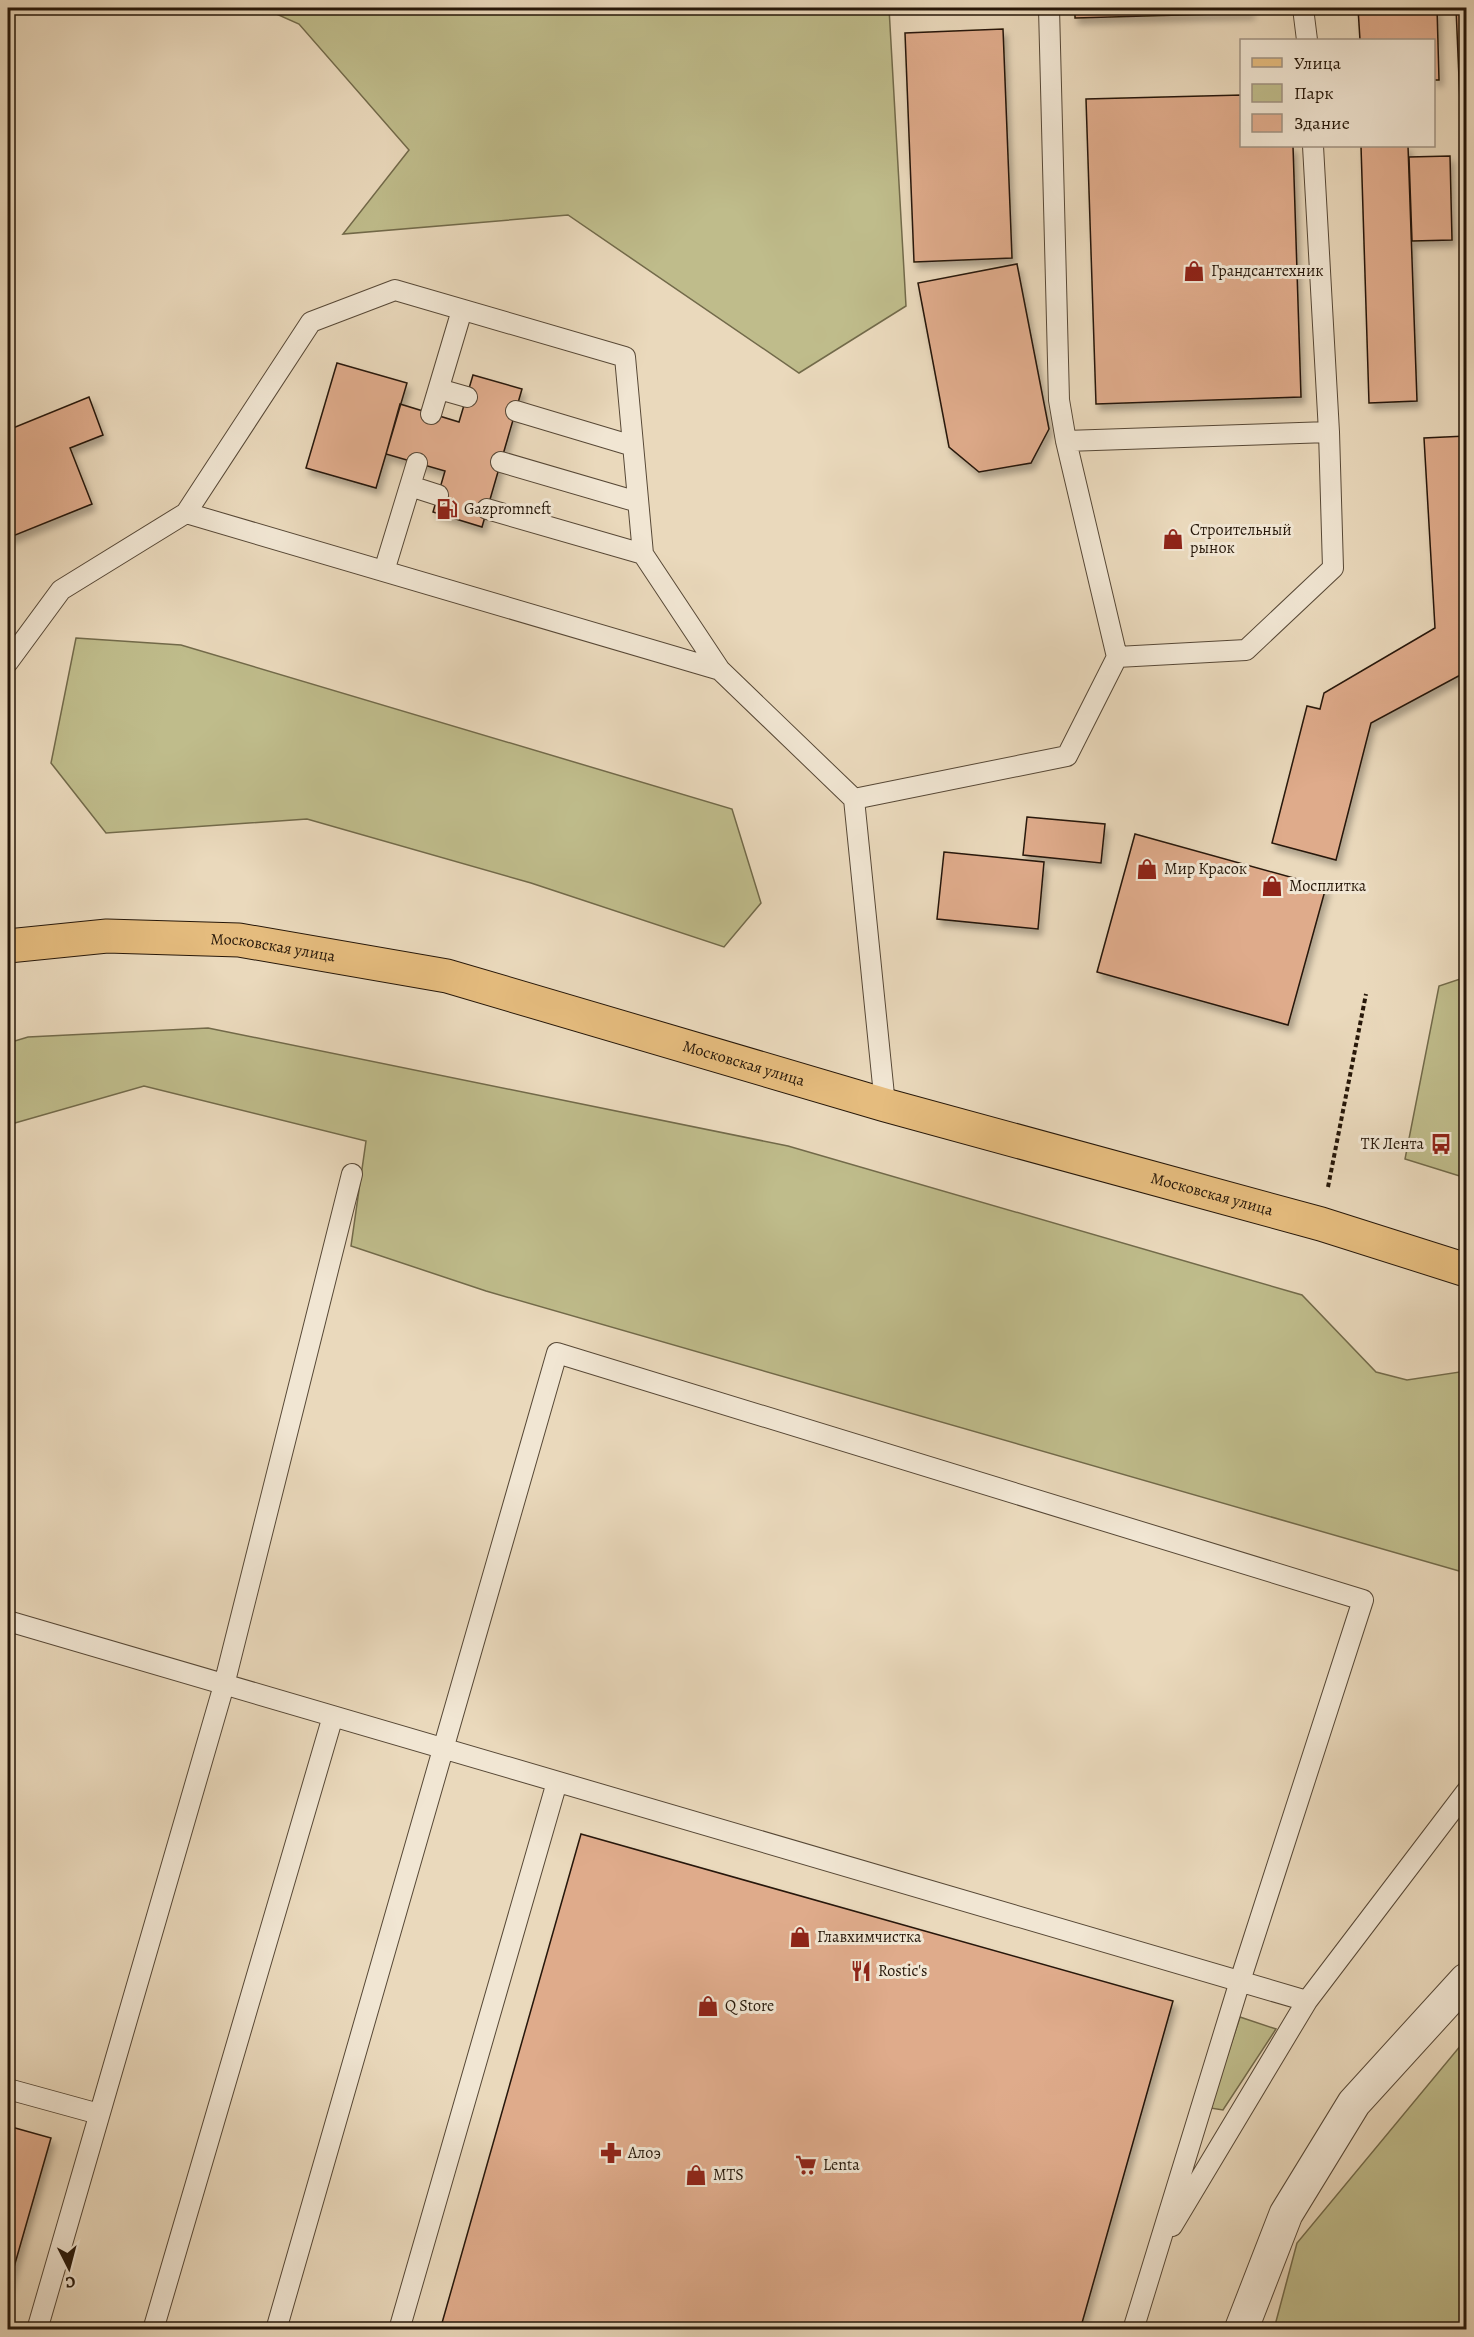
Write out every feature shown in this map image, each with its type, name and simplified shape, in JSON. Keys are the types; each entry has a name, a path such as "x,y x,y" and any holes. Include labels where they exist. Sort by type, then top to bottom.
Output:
{"main road":[{"name":"Московская улица","path":"8,946 107,936 239,940 447,975 885,1105 1321,1224 1467,1270"}],"street":[{"path":"1241,2330 1286,2214 1354,2103 1467,1980"}],"lane":[{"path":"854,799 1067,756 1118,657 1066,441 1059,400 1048,8"},
{"path":"1303,8 1306,39"},
{"path":"1118,657 1246,650 1333,568 1329,432 1312,147"},
{"path":"8,662 62,590 186,513 311,322 395,290 625,357 643,554 720,670 854,799 885,1105"},
{"path":"431,414 462,310"},
{"path":"439,388 467,397"},
{"path":"516,411 633,446"},
{"path":"1066,441 1329,432"},
{"path":"501,462 638,502"},
{"path":"384,572 417,463"},
{"path":"410,486 438,495"},
{"path":"487,509 643,554"},
{"path":"186,513 720,670"},
{"path":"37,2330 224,1685 352,1174"},
{"path":"276,2330 557,1353 1363,1600 1240,1981 1133,2330"},
{"path":"8,1621 1307,2001"},
{"path":"153,2330 333,1716"},
{"path":"399,2330 557,1782"},
{"path":"1156,2253 1307,2001 1467,1792"},
{"path":"8,2089 99,2114"}],"path":[{"path":"1321,1224 1366,993"}],"green space":[{"path":"263,8 889,8 906,306 799,373 568,215 343,234 409,150 299,24"},
{"path":"76,638 181,645 732,809 761,903 724,947 531,883 307,819 106,833 51,763"},
{"path":"1466,977 1466,1178 1405,1159 1439,986"},
{"path":"208,1028 788,1146 1302,1295 1376,1372 1407,1380 1466,1371 1466,1573 486,1291 351,1246 366,1141 144,1086 8,1125 8,1043 28,1037"},
{"path":"1240,2017 1276,2029 1223,2110 1210,2108"},
{"path":"1466,2039 1466,2329 1274,2329 1297,2243"}],"building":[{"path":"1075,8 1251,8 1251,13 1075,18"},
{"path":"1358,8 1437,8 1439,80 1435,80 1435,39 1360,39"},
{"path":"1456,8 1466,8 1466,241"},
{"path":"1003,29 1012,258 914,262 905,33"},
{"name":"Грандсантехник","path":"1240,95 1240,147 1293,147 1301,397 1096,404 1086,99"},
{"path":"1361,147 1408,147 1417,401 1369,403"},
{"path":"1450,156 1452,240 1412,241 1409,157"},
{"path":"1017,264 1049,429 1031,463 979,472 949,447 918,283"},
{"path":"337,363 407,383 376,488 306,468"},
{"path":"473,375 522,389 482,527 433,512 445,471 386,454 400,404 459,422"},
{"path":"89,397 103,435 70,448 92,504 8,538 8,430"},
{"path":"1466,436 1466,672 1371,723 1336,860 1272,843 1307,706 1320,709 1324,693 1435,628 1424,438"},
{"path":"1027,817 1105,824 1101,863 1023,855"},
{"path":"1135,834 1326,887 1288,1025 1097,972"},
{"path":"944,852 1044,862 1038,929 937,919"},
{"name":"Lenta","path":"581,1834 1173,2001 1080,2330 440,2330"},
{"path":"8,2126 51,2138 8,2288"}],"place":[{"name":"Грандсантехник","path":"1194,271"},
{"name":"Gazpromneft","path":"447,509"},
{"name":"Строительный рынок","path":"1173,539"},
{"name":"Мир Красок","path":"1147,869"},
{"name":"Мосплитка","path":"1272,886"},
{"name":"ТК Лента","path":"1441,1144"},
{"name":"Главхимчистка","path":"800,1937"},
{"name":"Rostic's","path":"861,1971"},
{"name":"Q Store","path":"708,2006"},
{"name":"Алоэ","path":"611,2153"},
{"name":"Lenta","path":"806,2165"},
{"name":"MTS","path":"696,2175"}]}
